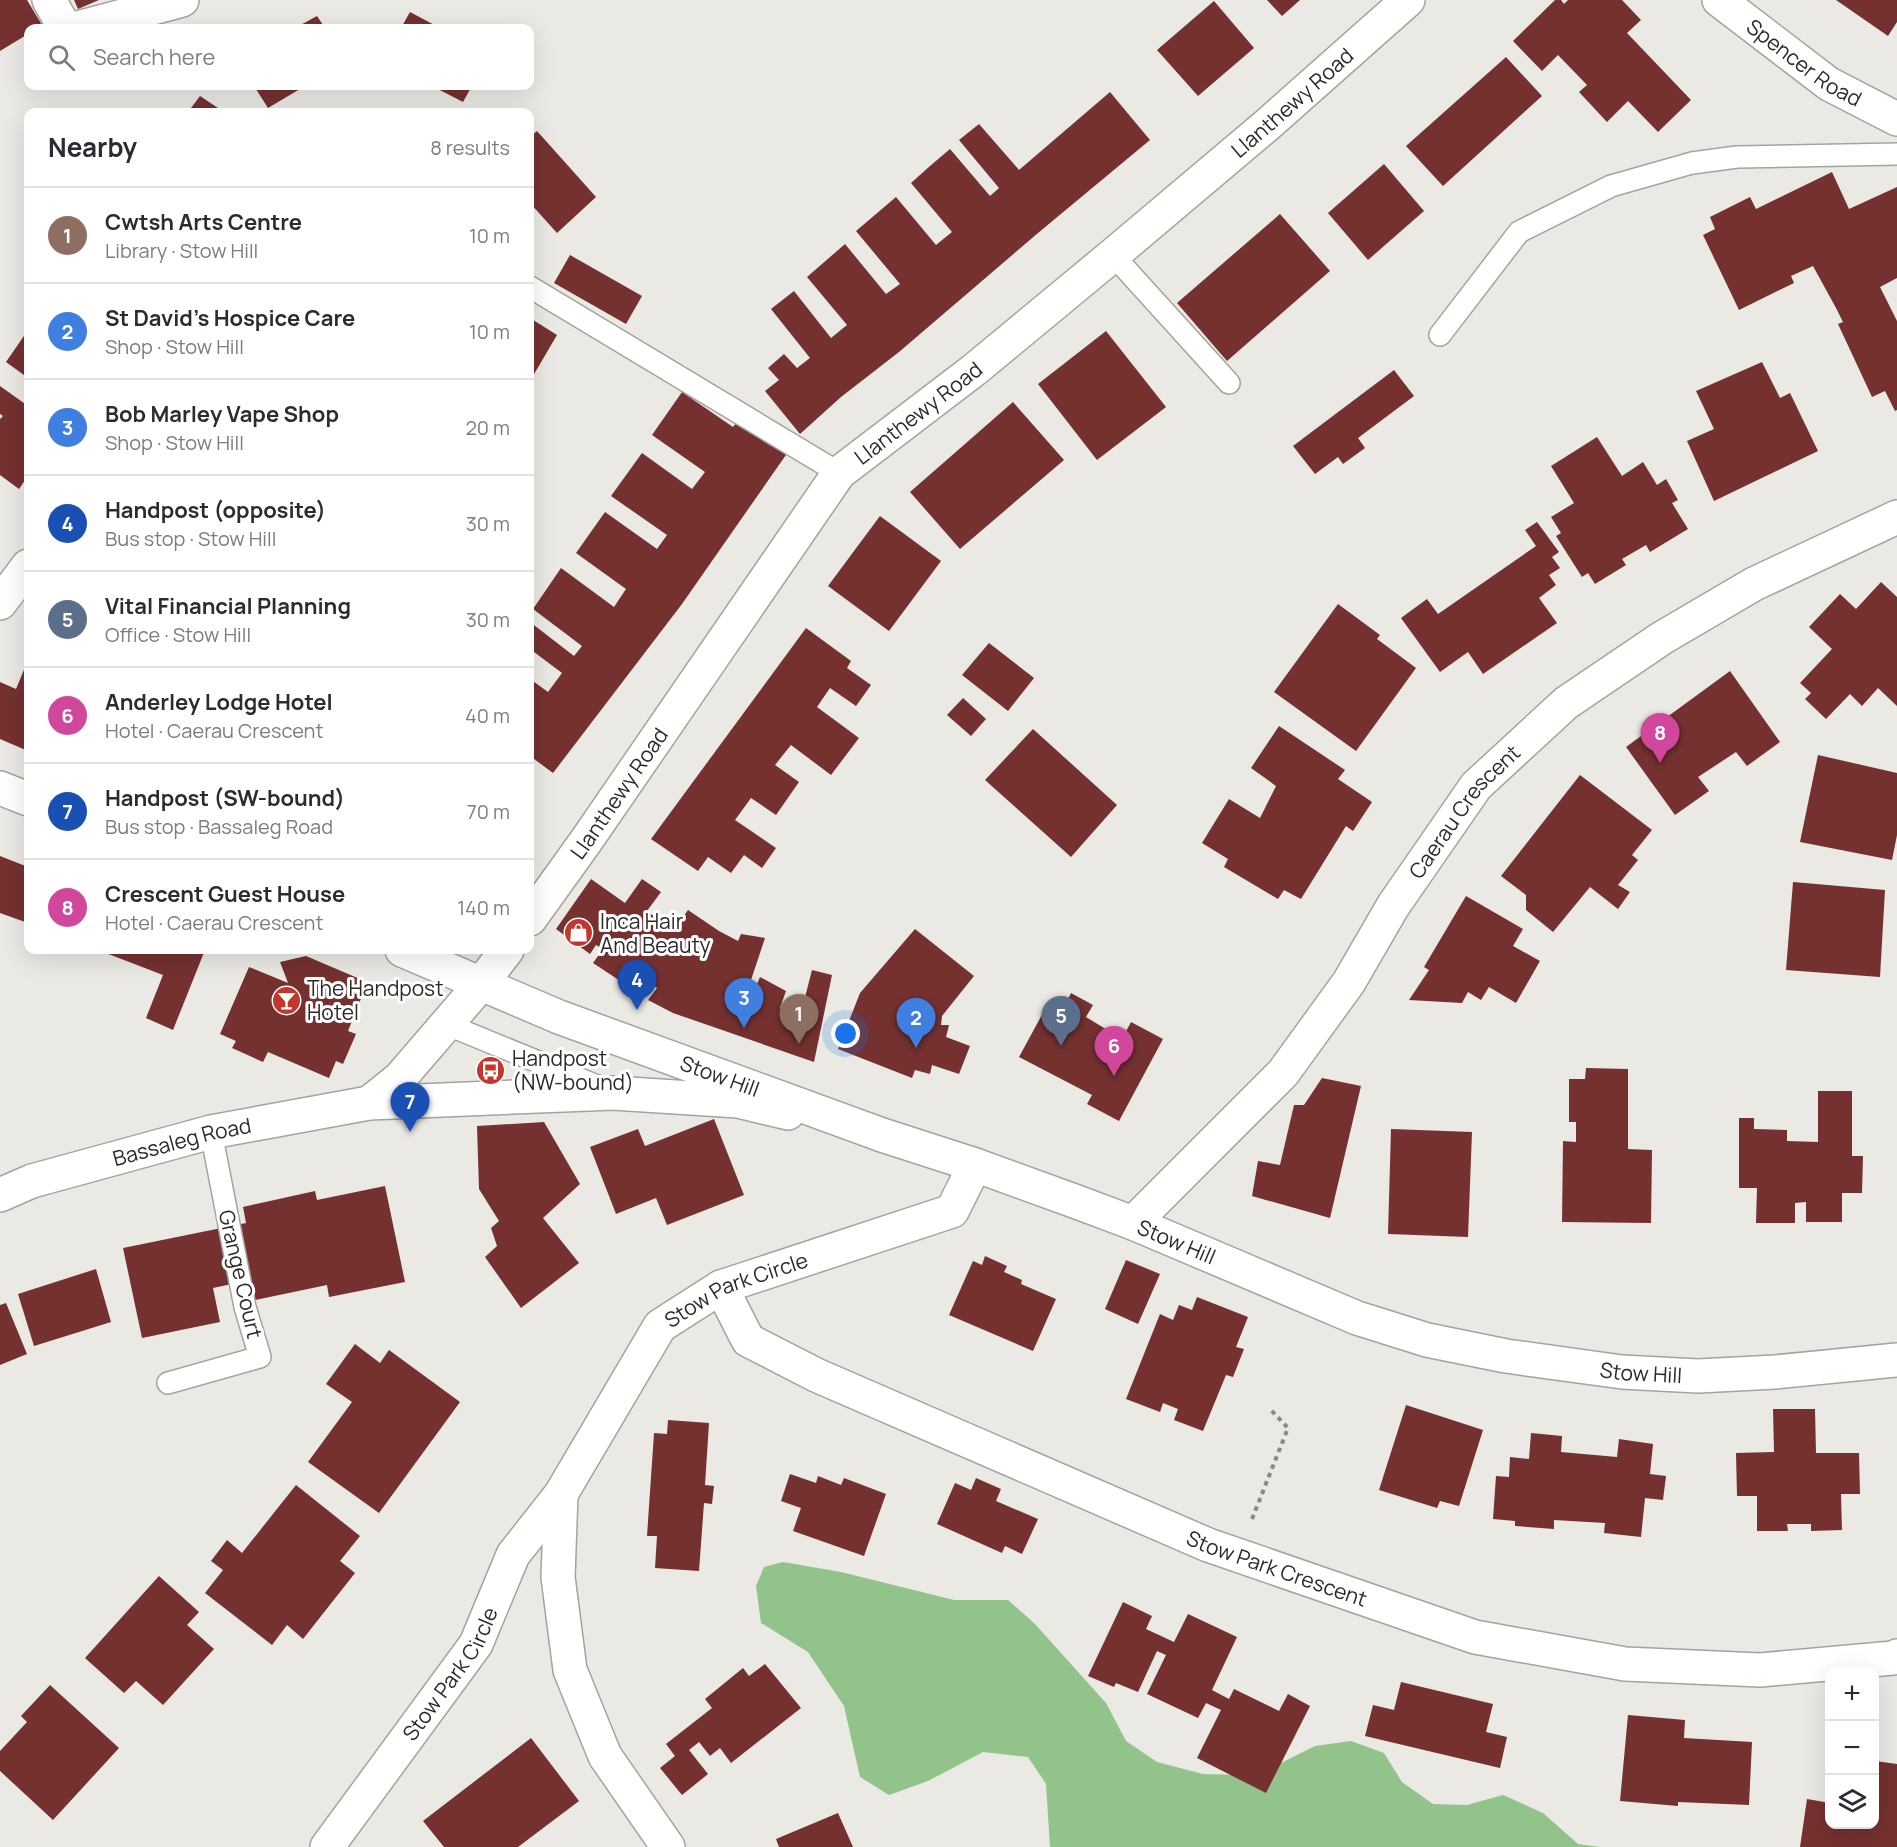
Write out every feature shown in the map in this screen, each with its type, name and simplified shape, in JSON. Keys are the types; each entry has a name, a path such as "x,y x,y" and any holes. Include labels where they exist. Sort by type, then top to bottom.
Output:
{"street":[{"path":"49,0 63,24"},
{"path":"93,24 182,0"},
{"name":"Llanthewy Road","path":"534,914 586,842 839,473 974,370 1113,255 1267,125 1408,0"},
{"name":"Spencer Road","path":"1719,0 1830,84 1897,119"},
{"name":"Caerau Crescent","path":"1133,1223 1283,1073 1349,982 1393,906 1476,786 1559,709 1662,638 1754,584 1897,517"},
{"path":"0,603 24,572"},
{"path":"0,788 24,797"},
{"name":"Stow Hill","path":"411,954 559,1017 882,1135 975,1165 1133,1223 1357,1318 1427,1340 1506,1356 1622,1372 1698,1376 1775,1372 1897,1360"},
{"path":"481,984 504,954"},
{"name":"Bassaleg Road","path":"369,1103 400,1078 481,984"},
{"name":"Bassaleg Road","path":"0,1195 33,1181 211,1132 369,1103 613,1093 738,1101 882,1135"},
{"name":"Stow Park Circle","path":"327,1847 476,1644 513,1555 561,1494 660,1326 721,1287 952,1212 975,1165"},
{"name":"Stow Park Crescent","path":"721,1287 748,1340 816,1375 1208,1545 1475,1637 1624,1664 1760,1670 1895,1657"},
{"name":"Stow Park Circle","path":"561,1494 558,1577 570,1670 605,1756 668,1847"}],"lane":[{"path":"1440,335 1519,232 1611,186 1692,163 1737,157 1897,154"},
{"path":"1113,255 1229,383"},
{"path":"534,289 839,473"},
{"path":"448,1025 613,1093"},
{"name":"Grange Court","path":"168,1383 260,1357 245,1307 211,1132"}],"path":[{"path":"1238,1556 1288,1428 1271,1410"}],"green space":[{"path":"783,1562 841,1572 954,1600 1008,1600 1035,1624 1106,1703 1126,1741 1157,1762 1203,1774 1244,1775 1279,1764 1315,1746 1351,1741 1384,1753 1402,1782 1433,1804 1467,1805 1503,1795 1543,1813 1578,1844 1600,1847 1050,1847 1046,1784 1028,1757 983,1752 928,1781 889,1795 860,1777 844,1706 808,1652 761,1623 756,1586 764,1567"}],"building":[{"path":"0,0 27,0 41,24 24,24 24,36 0,51"},
{"path":"74,0 99,0 78,9"},
{"path":"1267,0 1300,0 1282,16"},
{"path":"1555,0 1561,0 1564,4 1568,0 1622,0 1641,20 1627,33 1691,100 1658,132 1628,101 1607,122 1579,92 1587,85 1558,55 1542,71 1513,41"},
{"path":"1836,0 1897,0 1897,22 1888,36"},
{"path":"1214,1 1254,48 1198,96 1157,50"},
{"path":"410,12 432,24 403,24"},
{"path":"317,16 322,24 302,24"},
{"path":"1506,57 1542,96 1443,186 1406,146"},
{"path":"257,90 298,90 268,108"},
{"path":"440,90 470,90 463,102"},
{"path":"1110,92 1150,140 899,352 841,397 800,434 765,391 779,380 768,368 784,354 797,368 810,358 771,309 794,291 831,338 847,325 807,277 845,244 886,294 900,284 856,231 896,197 936,245 952,232 911,183 950,149 990,196 999,188 959,140 979,124 1019,170"},
{"path":"200,96 218,108 191,108"},
{"path":"537,131 596,197 557,233 534,207 534,134"},
{"path":"1384,164 1424,211 1368,260 1328,213"},
{"path":"1832,172 1849,209 1897,187 1897,278 1880,287 1897,321 1897,410 1895,411 1885,391 1872,397 1838,324 1843,322 1813,266 1791,276 1794,283 1739,310 1703,235 1715,229 1710,217 1750,197 1756,209"},
{"path":"1280,214 1330,271 1227,361 1177,303"},
{"path":"570,255 642,296 626,324 554,283"},
{"path":"534,321 557,335 534,374"},
{"path":"1106,331 1166,407 1097,460 1038,384"},
{"path":"24,336 24,375 6,362"},
{"path":"1762,362 1780,398 1790,393 1818,451 1714,501 1687,441 1714,429 1696,391"},
{"path":"1394,370 1414,396 1358,438 1365,448 1343,464 1338,457 1315,474 1293,446"},
{"path":"0,386 24,403 24,482 19,489 0,475 0,419 3,416 0,414"},
{"path":"682,392 733,427 740,418 788,452 682,604 553,773 534,759 534,682 548,692 562,673 534,652 534,625 574,656 582,646 534,608 561,568 614,607 626,589 576,553 605,512 657,549 667,535 611,496 642,453 692,489 705,472 652,435"},
{"path":"1013,402 1064,460 960,549 910,492"},
{"path":"1597,437 1622,476 1643,462 1657,485 1666,479 1678,500 1672,503 1688,529 1650,552 1646,545 1622,559 1626,565 1595,584 1588,573 1582,577 1556,536 1561,533 1551,517 1574,503 1551,466"},
{"path":"880,516 941,561 889,631 828,586"},
{"path":"1537,522 1559,552 1552,557 1560,568 1549,575 1556,585 1539,598 1557,623 1483,674 1468,652 1440,672 1401,618 1427,599 1438,614 1536,546 1525,530"},
{"path":"1881,582 1897,597 1897,706 1878,688 1862,706 1850,694 1826,719 1805,699 1811,693 1800,683 1832,649 1809,627 1840,594 1856,609"},
{"path":"1338,604 1380,635 1377,639 1416,668 1356,751 1274,692"},
{"path":"806,628 851,661 847,668 871,685 856,706 830,688 817,707 859,738 831,775 791,745 775,765 799,782 776,815 751,798 735,820 776,848 762,868 744,855 731,873 708,857 698,871 651,839"},
{"path":"989,643 1034,678 1008,711 962,675"},
{"path":"24,670 24,749 0,739 0,682 16,689"},
{"path":"1730,671 1780,742 1747,766 1736,752 1698,777 1709,791 1675,815 1626,747"},
{"path":"963,698 986,719 971,736 947,715"},
{"path":"1279,726 1345,770 1338,779 1372,802 1353,831 1346,826 1301,899 1284,890 1278,899 1224,867 1228,859 1202,843 1229,799 1260,818 1276,786 1251,768"},
{"path":"1033,729 1117,805 1071,857 985,780"},
{"path":"1818,755 1897,773 1897,835 1892,860 1800,842"},
{"path":"1580,775 1652,830 1632,855 1638,860 1618,885 1630,892 1618,909 1590,887 1553,932 1526,910 1526,895 1501,876"},
{"path":"0,856 24,865 24,922 0,913"},
{"path":"591,879 625,903 642,879 661,892 647,911 673,931 688,910 738,941 741,934 765,938 745,998 751,998 760,977 786,991 780,1008 801,1013 812,970 832,975 814,1062 673,1013 648,1000 657,988 645,980 637,992 593,963 603,949 596,945 590,954 556,929"},
{"path":"1793,882 1885,890 1880,977 1786,970"},
{"path":"1466,896 1523,929 1513,946 1540,961 1516,1003 1489,987 1481,1000 1468,992 1462,1003 1409,1000 1429,970 1424,967"},
{"path":"915,929 974,976 942,1016 941,1025 949,1025 946,1037 970,1046 959,1074 932,1065 930,1074 915,1070 912,1078 838,1049 860,993"},
{"path":"108,954 203,954 173,1030 146,1018 163,975"},
{"path":"306,956 360,979 354,993 362,996 348,1031 356,1034 343,1064 336,1061 329,1078 268,1052 263,1062 232,1048 236,1041 220,1034 249,967 288,983 280,962"},
{"path":"1071,993 1093,1005 1086,1017 1122,1039 1131,1022 1163,1039 1119,1121 1087,1104 1092,1095 1019,1057 1050,1000 1064,1007"},
{"path":"1586,1068 1628,1069 1628,1149 1652,1150 1651,1223 1562,1222 1563,1141 1576,1142 1576,1122 1569,1122 1569,1079 1585,1079"},
{"path":"1322,1078 1361,1086 1330,1218 1252,1196 1258,1161 1280,1165 1294,1105 1304,1105"},
{"path":"1818,1091 1852,1091 1852,1156 1863,1156 1862,1193 1842,1193 1842,1222 1806,1222 1806,1202 1795,1203 1795,1223 1756,1223 1757,1188 1739,1188 1739,1118 1754,1118 1754,1129 1787,1130 1787,1141 1818,1142"},
{"path":"714,1119 744,1195 667,1225 656,1198 616,1214 590,1147 638,1129 645,1146"},
{"path":"544,1122 580,1184 543,1218 579,1263 521,1308 485,1257 497,1246 491,1228 499,1221 479,1189 477,1126"},
{"path":"1391,1129 1472,1132 1468,1237 1388,1234"},
{"path":"385,1186 405,1282 329,1297 327,1285 250,1301 246,1281 213,1288 220,1322 142,1338 123,1248 246,1223 243,1207 315,1191 317,1200"},
{"path":"985,1256 1007,1266 1004,1272 1022,1280 1021,1284 1056,1299 1033,1351 949,1315 973,1261 982,1265"},
{"path":"1126,1260 1160,1274 1138,1324 1105,1309"},
{"path":"96,1269 111,1322 34,1346 18,1294"},
{"path":"1197,1297 1248,1317 1236,1347 1244,1349 1233,1377 1226,1375 1203,1431 1174,1420 1178,1409 1163,1403 1160,1412 1126,1399 1160,1314 1173,1320 1179,1305 1192,1310"},
{"path":"6,1303 27,1354 0,1365 0,1305"},
{"path":"355,1344 380,1363 389,1350 460,1402 379,1513 308,1462 352,1402 326,1384"},
{"path":"1406,1405 1483,1430 1459,1506 1440,1501 1437,1508 1379,1490"},
{"path":"1773,1409 1815,1409 1816,1453 1859,1453 1860,1494 1841,1494 1842,1530 1811,1531 1811,1524 1787,1524 1788,1531 1757,1531 1757,1496 1737,1496 1736,1453 1774,1452"},
{"path":"668,1420 709,1423 705,1485 714,1486 712,1504 704,1503 699,1571 655,1568 657,1536 647,1536 654,1433 667,1434"},
{"path":"1531,1433 1562,1436 1561,1452 1617,1457 1619,1439 1653,1444 1650,1474 1666,1476 1663,1500 1645,1498 1641,1537 1604,1533 1605,1523 1554,1520 1554,1529 1515,1526 1515,1521 1493,1519 1496,1476 1509,1477 1510,1457 1529,1459"},
{"path":"790,1474 816,1483 818,1476 841,1485 844,1478 886,1494 864,1556 793,1531 801,1508 781,1501"},
{"path":"976,1478 1001,1489 996,1501 1038,1519 1022,1554 1005,1546 1002,1553 937,1524 955,1483 971,1490"},
{"path":"296,1485 360,1536 340,1561 355,1573 303,1639 287,1625 272,1645 205,1593 223,1570 211,1561 227,1540 242,1553"},
{"path":"159,1576 199,1612 187,1625 214,1649 163,1705 136,1681 124,1693 85,1658"},
{"path":"1123,1602 1152,1616 1146,1629 1174,1642 1188,1614 1237,1637 1212,1690 1229,1699 1234,1689 1279,1711 1288,1694 1310,1706 1266,1793 1197,1758 1221,1710 1206,1703 1198,1718 1147,1694 1166,1655 1157,1651 1138,1692 1116,1683 1114,1687 1088,1676"},
{"path":"765,1664 801,1708 731,1763 720,1748 710,1756 699,1742 689,1750 708,1774 682,1795 660,1768 675,1756 666,1744 712,1708 705,1699 743,1668 749,1676"},
{"path":"1401,1682 1493,1704 1486,1732 1507,1737 1500,1768 1365,1736 1373,1705 1394,1710"},
{"path":"50,1685 119,1748 53,1820 0,1771 0,1751 27,1722 21,1716"},
{"path":"1628,1715 1685,1720 1684,1738 1752,1742 1749,1805 1678,1802 1678,1806 1620,1801"},
{"path":"531,1738 579,1801 518,1847 444,1847 423,1821"},
{"path":"1879,1762 1897,1764 1897,1847 1800,1847 1807,1799 1825,1802 1825,1829 1879,1829"},
{"path":"838,1813 853,1847 779,1847 776,1839"}],"place":[{"name":"Crescent Guest House","path":"1660,763"},
{"name":"Inca Hair And Beauty","path":"579,933"},
{"name":"The Handpost Hotel","path":"286,1000"},
{"name":"Handpost (opposite)","path":"637,1010"},
{"name":"Bob Marley Vape Shop","path":"744,1028"},
{"name":"Cwtsh Arts Centre","path":"799,1044"},
{"name":"Vital Financial Planning","path":"1061,1046"},
{"name":"St David’s Hospice Care","path":"916,1048"},
{"name":"Handpost (NW-bound)","path":"491,1070"},
{"name":"Anderley Lodge Hotel","path":"1114,1076"},
{"name":"Handpost (SW-bound)","path":"410,1132"}]}
